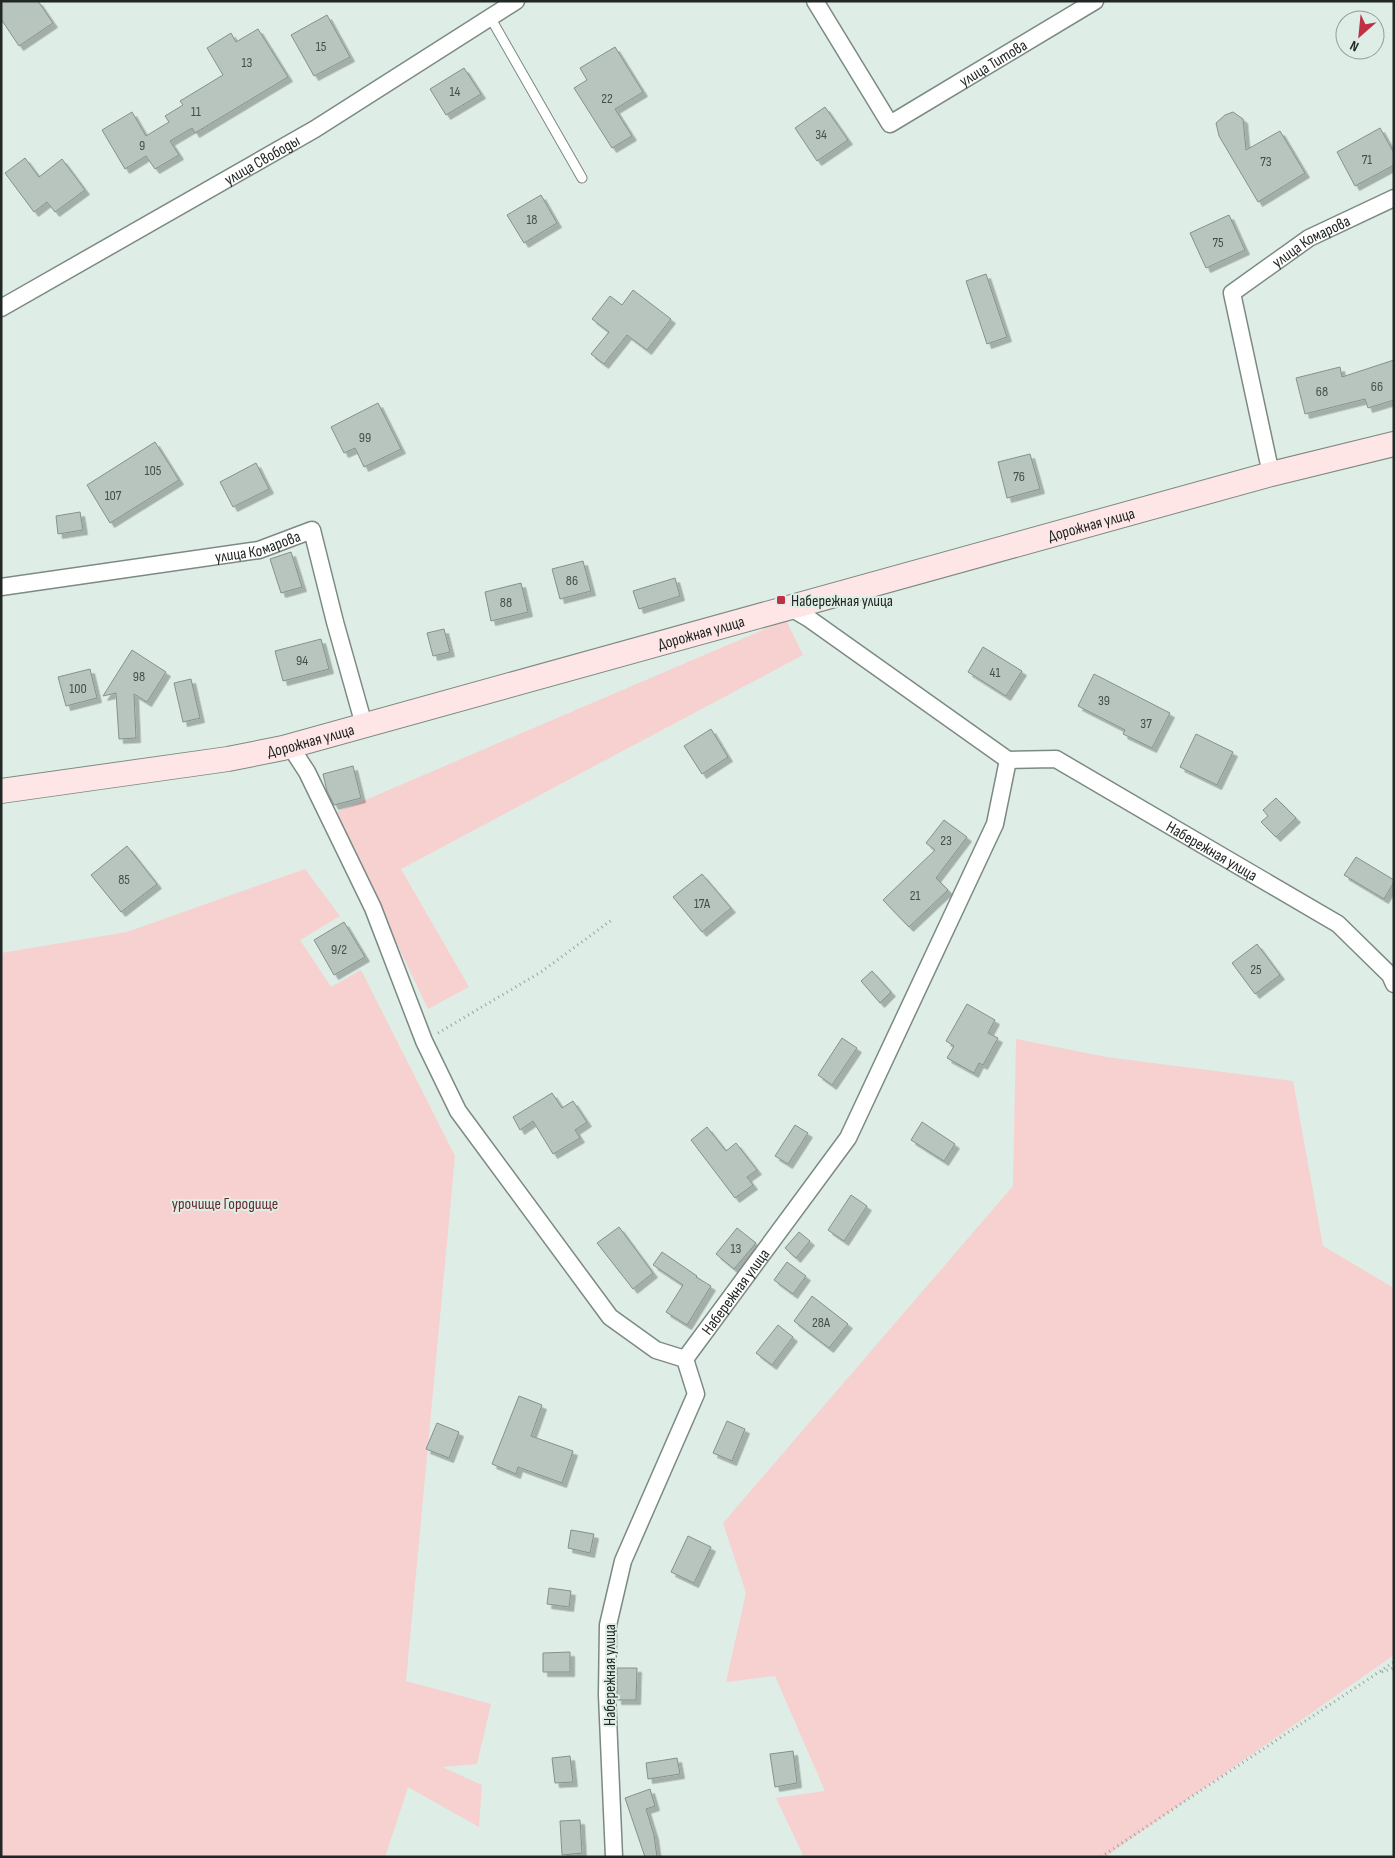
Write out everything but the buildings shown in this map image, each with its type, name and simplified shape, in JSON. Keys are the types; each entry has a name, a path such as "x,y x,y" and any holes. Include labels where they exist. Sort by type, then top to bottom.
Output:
{"street":[{"name":"улица Свободы","path":"1,308 315,129 516,1"},
{"name":"улица Титова","path":"815,1 890,124 1095,1"},
{"name":"улица Комарова","path":"1271,474 1232,293 1309,238 1394,198"},
{"name":"Дорожная улица","path":"1,791 228,759 290,746 1271,474 1394,444"},
{"name":"улица Комарова","path":"1,587 259,550 312,530 364,726"},
{"path":"791,608 808,618 1008,760"},
{"path":"290,746 307,772 373,908 424,1041 458,1111 610,1317 656,1350 685,1359"},
{"name":"Набережная улица","path":"614,1857 608,1695 608,1625 623,1561 696,1394 685,1359 848,1138 994,824 1008,760 1056,759 1338,924 1390,975 1394,984"}],"lane":[{"path":"490,17 582,178"}],"path":[{"path":"424,1041 541,972 613,919"},
{"path":"1101,1857 1394,1662"},
{"path":"1377,1673 1394,1668"}],"green space":[{"path":"786,620 803,655 401,869 469,987 428,1009 335,813"},
{"name":"урочище Городище","path":"305,869 340,916 300,940 331,987 361,970 455,1156 406,1681 491,1704 477,1764 442,1767 482,1785 479,1827 408,1787 385,1857 1,1857 1,953 127,932"},
{"path":"1016,1039 1106,1057 1293,1081 1323,1246 1394,1288 1394,1655 1105,1857 804,1857 776,1798 825,1791 775,1676 726,1682 746,1593 723,1523 1013,1186"}],"place":[{"name":"Набережная улица","path":"781,600"}]}
